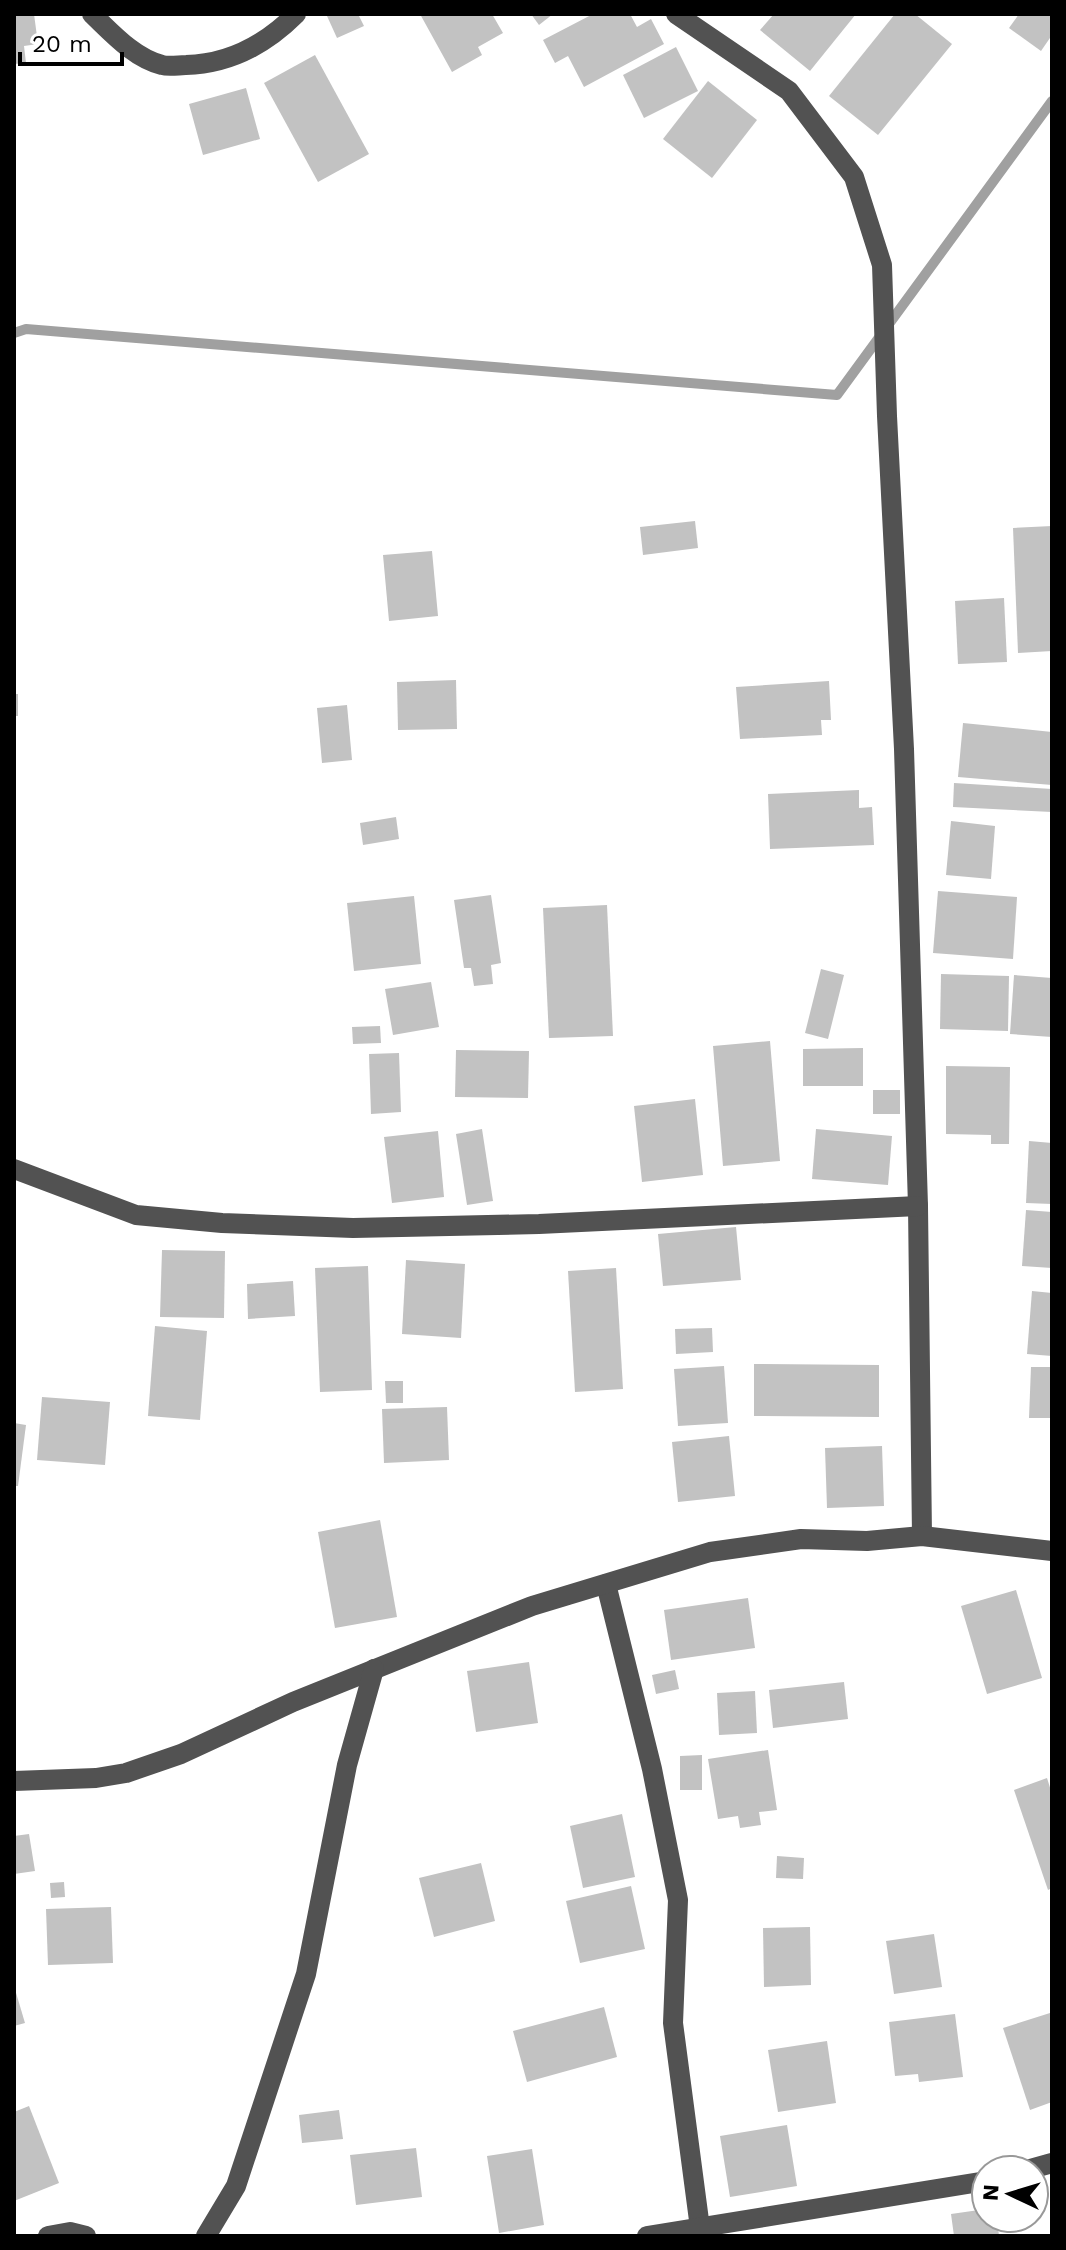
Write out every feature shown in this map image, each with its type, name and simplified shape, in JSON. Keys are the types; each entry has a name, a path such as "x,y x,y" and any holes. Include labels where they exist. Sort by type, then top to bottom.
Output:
{"street":[{"path":"92,14 131,50 162,66 209,64 246,52 283,27 296,14"},
{"path":"676,14 789,91 854,177 882,265 904,749 918,1206 922,1536"},
{"path":"14,1169 136,1215 222,1223 339,1228 539,1224 918,1206"},
{"path":"14,1781 83,1779 126,1773 181,1754 293,1702 532,1606 725,1550 801,1539 867,1541 922,1536 1052,1551"},
{"path":"606,1584 652,1769 678,1900 673,2023 700,2228"},
{"path":"206,2236 236,2186 306,1974 347,1765 374,1669"},
{"path":"647,2236 970,2184"},
{"path":"48,2236 70,2232 86,2236"}],"building":[{"path":"14,14 34,14 38,44 24,46 26,63 14,64"},
{"path":"358,14 364,26 337,38 327,16"},
{"path":"420,14 492,14 503,33 478,47 482,55 452,72"},
{"path":"531,14 553,14 539,25"},
{"path":"593,14 630,14 637,27 651,19 664,44 584,87 568,56 555,63 543,40"},
{"path":"774,14 856,14 810,71 760,30"},
{"path":"895,14 915,14 952,44 878,135 829,96"},
{"path":"1019,14 1052,14 1052,35 1041,51 1009,28"},
{"path":"676,47 698,91 644,118 623,75"},
{"path":"315,55 369,154 318,182 264,83"},
{"path":"708,81 757,120 712,178 663,139"},
{"path":"246,88 260,139 203,155 189,104"},
{"path":"695,521 698,548 643,555 640,527"},
{"path":"1052,526 1052,651 1018,653 1013,528"},
{"path":"432,551 438,616 389,621 383,555"},
{"path":"1004,598 1007,662 958,664 955,601"},
{"path":"456,680 457,729 398,730 397,682"},
{"path":"829,681 831,720 821,720 822,735 740,739 736,687"},
{"path":"14,694 18,694 18,716 14,716"},
{"path":"347,705 352,760 322,763 317,708"},
{"path":"963,723 1052,732 1052,785 958,777"},
{"path":"954,783 1052,789 1052,812 953,807"},
{"path":"859,790 859,808 872,807 874,845 770,849 768,794"},
{"path":"396,817 399,839 363,845 360,823"},
{"path":"951,821 995,826 991,879 946,875"},
{"path":"938,891 1017,897 1013,959 933,953"},
{"path":"491,895 501,963 491,965 493,984 474,986 471,968 464,968 454,900"},
{"path":"414,896 421,964 354,971 347,903"},
{"path":"607,905 613,1036 549,1038 543,908"},
{"path":"821,969 844,975 828,1039 805,1033"},
{"path":"941,974 1009,976 1008,1031 940,1029"},
{"path":"1014,975 1052,978 1052,1037 1010,1034"},
{"path":"431,982 439,1027 393,1035 385,989"},
{"path":"380,1026 381,1043 353,1044 352,1027"},
{"path":"770,1041 780,1161 723,1166 713,1046"},
{"path":"863,1048 863,1086 803,1086 803,1049"},
{"path":"456,1050 529,1051 528,1098 455,1097"},
{"path":"399,1053 401,1112 371,1114 369,1054"},
{"path":"946,1066 1010,1067 1009,1144 991,1144 991,1135 946,1134"},
{"path":"873,1090 900,1090 900,1114 873,1114"},
{"path":"695,1099 703,1175 642,1182 634,1106"},
{"path":"482,1129 493,1201 467,1205 456,1134"},
{"path":"816,1129 892,1136 888,1185 812,1179"},
{"path":"438,1131 444,1197 392,1203 384,1137"},
{"path":"1029,1141 1052,1143 1052,1204 1026,1203"},
{"path":"1026,1210 1052,1212 1052,1268 1022,1266"},
{"path":"736,1227 741,1280 663,1286 658,1234"},
{"path":"162,1250 225,1251 224,1318 160,1317"},
{"path":"406,1260 465,1264 461,1338 402,1334"},
{"path":"368,1266 372,1390 320,1392 315,1268"},
{"path":"616,1268 623,1389 575,1392 568,1271"},
{"path":"293,1281 295,1316 248,1319 247,1284"},
{"path":"1032,1291 1052,1293 1052,1356 1027,1354"},
{"path":"155,1326 207,1331 200,1420 148,1416"},
{"path":"712,1328 713,1352 676,1354 675,1329"},
{"path":"754,1364 879,1365 879,1417 754,1416"},
{"path":"724,1366 728,1423 678,1426 674,1369"},
{"path":"1031,1367 1052,1367 1052,1418 1029,1418"},
{"path":"385,1381 403,1381 403,1403 386,1403"},
{"path":"42,1397 110,1402 105,1465 37,1460"},
{"path":"447,1407 449,1460 384,1463 382,1409"},
{"path":"14,1423 26,1425 18,1486 14,1486"},
{"path":"729,1436 735,1496 678,1502 672,1442"},
{"path":"882,1446 884,1506 827,1508 825,1448"},
{"path":"380,1520 397,1617 335,1628 318,1532"},
{"path":"1016,1590 1042,1678 987,1694 961,1606"},
{"path":"748,1598 755,1648 671,1660 664,1610"},
{"path":"529,1662 538,1723 476,1732 467,1671"},
{"path":"675,1670 679,1689 656,1694 652,1675"},
{"path":"844,1682 848,1719 773,1728 769,1690"},
{"path":"755,1691 757,1733 719,1735 717,1693"},
{"path":"768,1750 777,1810 759,1812 761,1825 740,1828 738,1816 718,1819 708,1759"},
{"path":"702,1755 702,1790 680,1790 680,1756"},
{"path":"1047,1778 1052,1794 1052,1888 1048,1890 1014,1790"},
{"path":"622,1814 635,1877 583,1888 570,1826"},
{"path":"29,1834 35,1871 14,1874 14,1836"},
{"path":"777,1856 804,1858 803,1879 776,1878"},
{"path":"481,1863 495,1921 434,1937 419,1878"},
{"path":"64,1882 65,1897 51,1898 50,1883"},
{"path":"631,1886 645,1949 580,1963 566,1901"},
{"path":"111,1907 113,1963 48,1965 46,1909"},
{"path":"810,1927 811,1985 764,1987 763,1928"},
{"path":"934,1934 942,1987 894,1994 886,1941"},
{"path":"14,1986 25,2023 14,2026"},
{"path":"604,2007 617,2057 527,2082 513,2031"},
{"path":"1050,2013 1052,2102 1030,2110 1003,2028"},
{"path":"955,2014 963,2077 919,2082 918,2074 895,2076 889,2022"},
{"path":"827,2041 836,2103 778,2112 768,2050"},
{"path":"29,2106 59,2183 14,2201 14,2112"},
{"path":"339,2110 343,2139 302,2143 299,2115"},
{"path":"787,2125 797,2186 730,2197 720,2136"},
{"path":"416,2148 422,2197 356,2205 350,2155"},
{"path":"532,2149 544,2225 499,2233 487,2156"},
{"path":"970,2211 970,2234 999,2236 954,2236 951,2214"}],"waterway":[{"path":"14,333 26,329 837,395 1052,101"}]}
